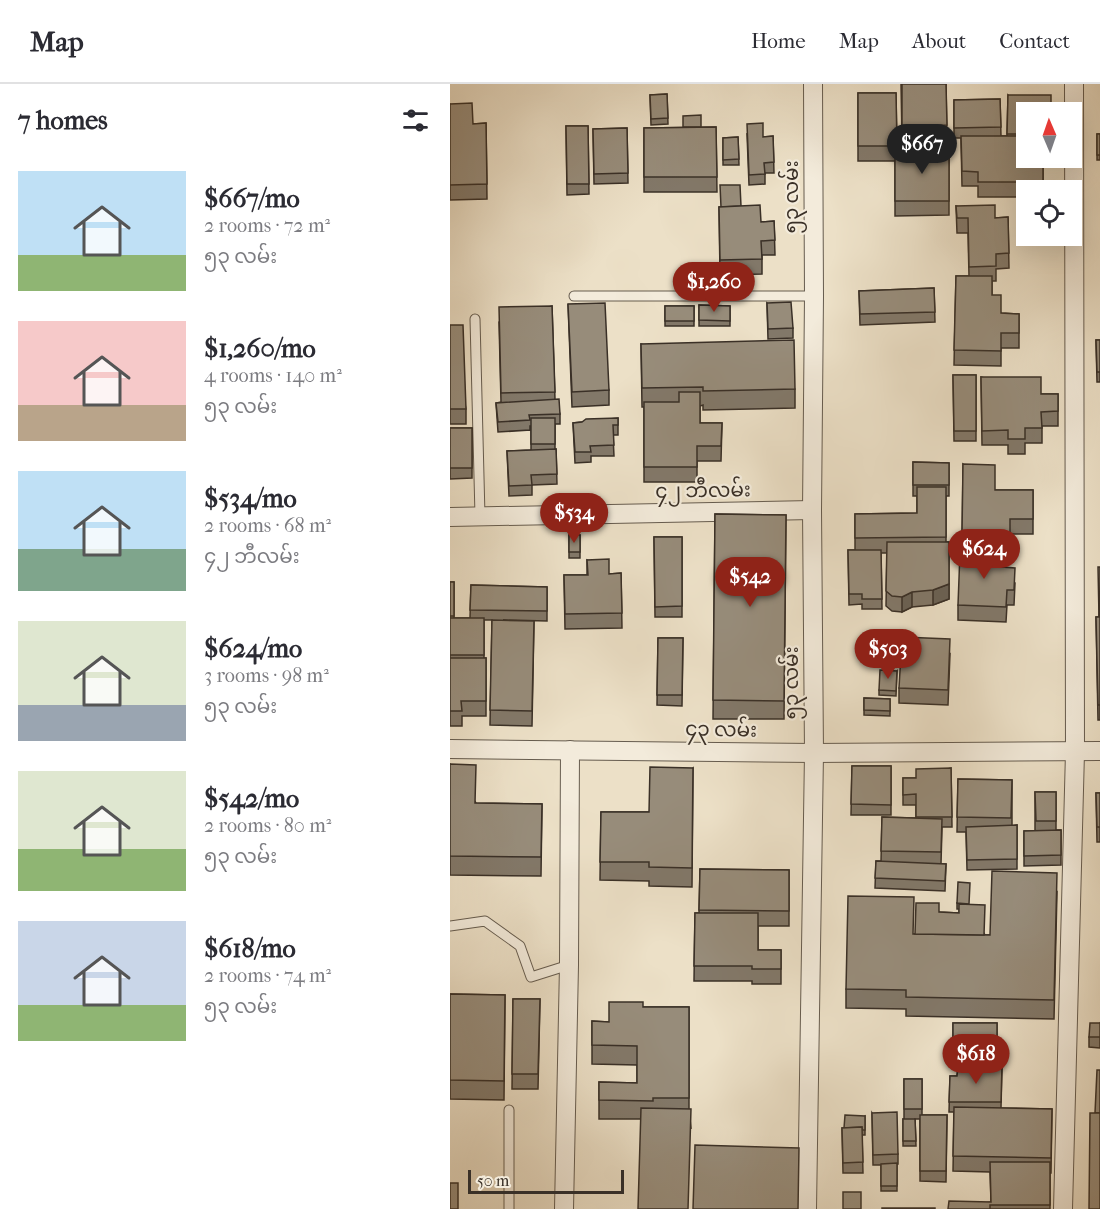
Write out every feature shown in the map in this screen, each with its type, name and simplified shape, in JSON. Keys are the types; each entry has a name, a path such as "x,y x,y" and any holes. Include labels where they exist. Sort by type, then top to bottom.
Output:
{"street":[{"name":"၅၃ လမ်း","path":"807,1209 814,753 813,84"},
{"path":"1064,1209 1075,752 1074,84"},
{"name":"၄၂ ဘီလမ်း","path":"450,517 812,510"},
{"name":"၄၃ လမ်း","path":"450,749 814,753 1100,751"},
{"path":"564,1209 569,965 570,750"}],"lane":[{"path":"574,296 814,296"},
{"path":"475,319 480,516"},
{"path":"450,926 485,921 520,946 531,977 569,965"},
{"path":"509,1110 509,1209"}],"building":[{"path":"902,84 946,84 947,125 902,126"},
{"path":"858,93 896,93 897,146 858,146"},
{"path":"667,94 668,118 651,119 650,95"},
{"path":"1008,95 1051,95 1051,102 1016,102 1016,134 1007,134"},
{"path":"1000,99 1001,127 954,128 954,100"},
{"path":"472,103 473,124 486,123 487,184 450,185 450,104"},
{"path":"701,115 701,127 683,127 683,116"},
{"path":"763,123 763,137 773,136 774,162 764,163 765,174 749,175 747,124"},
{"path":"566,126 588,126 589,184 567,184"},
{"path":"716,127 717,177 644,177 644,128"},
{"path":"627,128 628,173 594,174 593,129"},
{"path":"1097,134 1100,134 1100,155 1097,155"},
{"path":"961,136 1016,136 1016,168 1043,168 1043,180 978,182 978,172 962,171"},
{"path":"738,137 739,159 723,160 723,138"},
{"path":"895,149 949,149 949,201 895,201"},
{"path":"720,185 740,185 741,206 721,207"},
{"path":"760,205 761,222 774,221 775,240 761,241 762,259 720,260 719,207"},
{"path":"995,205 995,218 1008,217 1009,253 996,254 996,266 969,267 968,218 957,218 956,206"},
{"path":"956,276 992,276 992,295 1001,295 1001,313 1019,314 1019,333 1001,333 1001,351 954,350"},
{"path":"934,288 935,312 860,314 859,291"},
{"path":"791,302 793,328 768,329 767,303"},
{"path":"605,303 609,390 572,392 568,304"},
{"path":"699,305 730,306 730,321 699,320"},
{"path":"552,306 555,392 501,393 499,307"},
{"path":"665,306 694,306 694,321 665,321"},
{"path":"450,325 463,325 466,409 450,409"},
{"path":"794,340 795,389 703,391 703,387 642,388 641,344"},
{"path":"1096,340 1100,340 1100,372 1097,372"},
{"path":"953,375 976,375 976,431 954,431"},
{"path":"981,377 1041,377 1041,394 1058,394 1058,411 1041,412 1042,428 1025,428 1025,439 1008,439 1008,430 982,431"},
{"path":"679,392 700,392 700,423 722,423 721,446 697,446 697,467 644,467 644,402 679,402"},
{"path":"559,399 560,414 529,415 530,420 498,422 496,403"},
{"path":"531,418 555,418 555,444 531,444"},
{"path":"618,418 618,425 613,425 614,445 590,446 591,452 575,452 573,423 586,419"},
{"path":"450,428 472,428 472,468 450,468"},
{"path":"556,449 557,474 531,475 532,485 509,486 507,451"},
{"path":"913,462 949,463 949,485 913,485"},
{"path":"963,464 995,465 995,490 1033,490 1033,519 1010,519 1010,534 962,533"},
{"path":"917,487 946,487 946,537 855,538 855,514 917,513"},
{"path":"715,514 786,515 784,701 713,700"},
{"path":"569,535 580,535 580,552 569,552"},
{"path":"654,537 682,537 682,606 655,607"},
{"path":"887,542 949,542 949,584 933,590 912,592 902,597 892,596 886,591"},
{"path":"848,550 881,550 882,599 862,599 862,594 849,594"},
{"path":"960,552 1002,554 1002,567 1015,568 1014,590 1007,590 1006,607 958,605"},
{"path":"609,559 609,574 621,573 622,613 565,614 564,575 588,575 587,560"},
{"path":"1098,567 1100,567 1100,705 1098,705 1096,617 1099,617"},
{"path":"450,582 454,582 454,616 450,616"},
{"path":"471,585 547,587 547,611 470,610"},
{"path":"450,618 484,618 484,655 450,655"},
{"path":"492,620 534,621 532,711 490,710"},
{"path":"902,637 950,639 948,690 899,688"},
{"path":"658,638 683,638 682,695 657,695"},
{"path":"450,658 486,658 486,701 461,701 462,711 450,711"},
{"path":"880,670 897,671 896,691 879,690"},
{"path":"864,698 890,699 890,711 864,710"},
{"path":"450,764 476,765 475,803 542,804 541,857 450,856"},
{"path":"852,766 891,766 891,805 851,804"},
{"path":"650,767 693,768 692,868 649,867 649,862 600,862 601,812 649,812"},
{"path":"951,768 952,817 916,817 916,794 903,795 903,778 916,778 916,769"},
{"path":"958,779 1012,780 1011,818 957,817"},
{"path":"1035,792 1056,792 1056,821 1036,821"},
{"path":"1096,793 1100,793 1100,827 1097,827"},
{"path":"882,817 942,819 941,852 881,851"},
{"path":"1017,825 1017,859 967,860 966,827"},
{"path":"1061,830 1061,855 1024,856 1024,831"},
{"path":"876,861 946,864 945,881 875,878"},
{"path":"700,869 789,870 789,911 699,910"},
{"path":"992,871 1057,873 1054,1000 906,997 906,990 846,989 848,896 914,897 913,934 990,935"},
{"path":"958,882 970,883 969,904 957,903"},
{"path":"916,903 939,903 939,912 959,913 959,904 985,905 984,935 915,934"},
{"path":"695,913 758,913 758,950 781,950 781,969 752,969 752,966 694,966"},
{"path":"450,994 505,995 504,1081 450,1080"},
{"path":"513,999 540,999 538,1074 512,1074"},
{"path":"609,1002 643,1002 643,1007 689,1007 689,1098 653,1098 653,1101 599,1100 599,1082 637,1083 637,1046 592,1045 592,1021 609,1022"},
{"path":"953,1023 997,1023 997,1058 953,1058"},
{"path":"1090,1023 1100,1023 1100,1037 1089,1037"},
{"path":"958,1066 1002,1066 1001,1102 949,1102 950,1076 957,1076"},
{"path":"1097,1070 1100,1070 1100,1113 1095,1113"},
{"path":"904,1079 922,1079 922,1109 904,1109"},
{"path":"954,1107 1052,1109 1051,1158 953,1156"},
{"path":"641,1108 691,1109 688,1209 638,1209"},
{"path":"897,1112 898,1154 873,1155 872,1113"},
{"path":"1090,1113 1100,1113 1100,1209 1089,1209"},
{"path":"845,1115 865,1116 865,1130 862,1130 862,1127 844,1128"},
{"path":"920,1115 947,1115 946,1171 920,1171"},
{"path":"903,1119 915,1119 916,1141 903,1141"},
{"path":"862,1127 863,1162 843,1163 842,1128"},
{"path":"695,1145 799,1148 798,1209 693,1209"},
{"path":"990,1162 1050,1162 1050,1205 990,1205 990,1209 948,1209 949,1201 991,1202"},
{"path":"897,1163 897,1186 881,1186 881,1164"},
{"path":"450,1183 458,1183 458,1209 450,1209"},
{"path":"843,1192 861,1192 861,1209 843,1209"},
{"path":"935,1208 935,1209 882,1209"}]}
